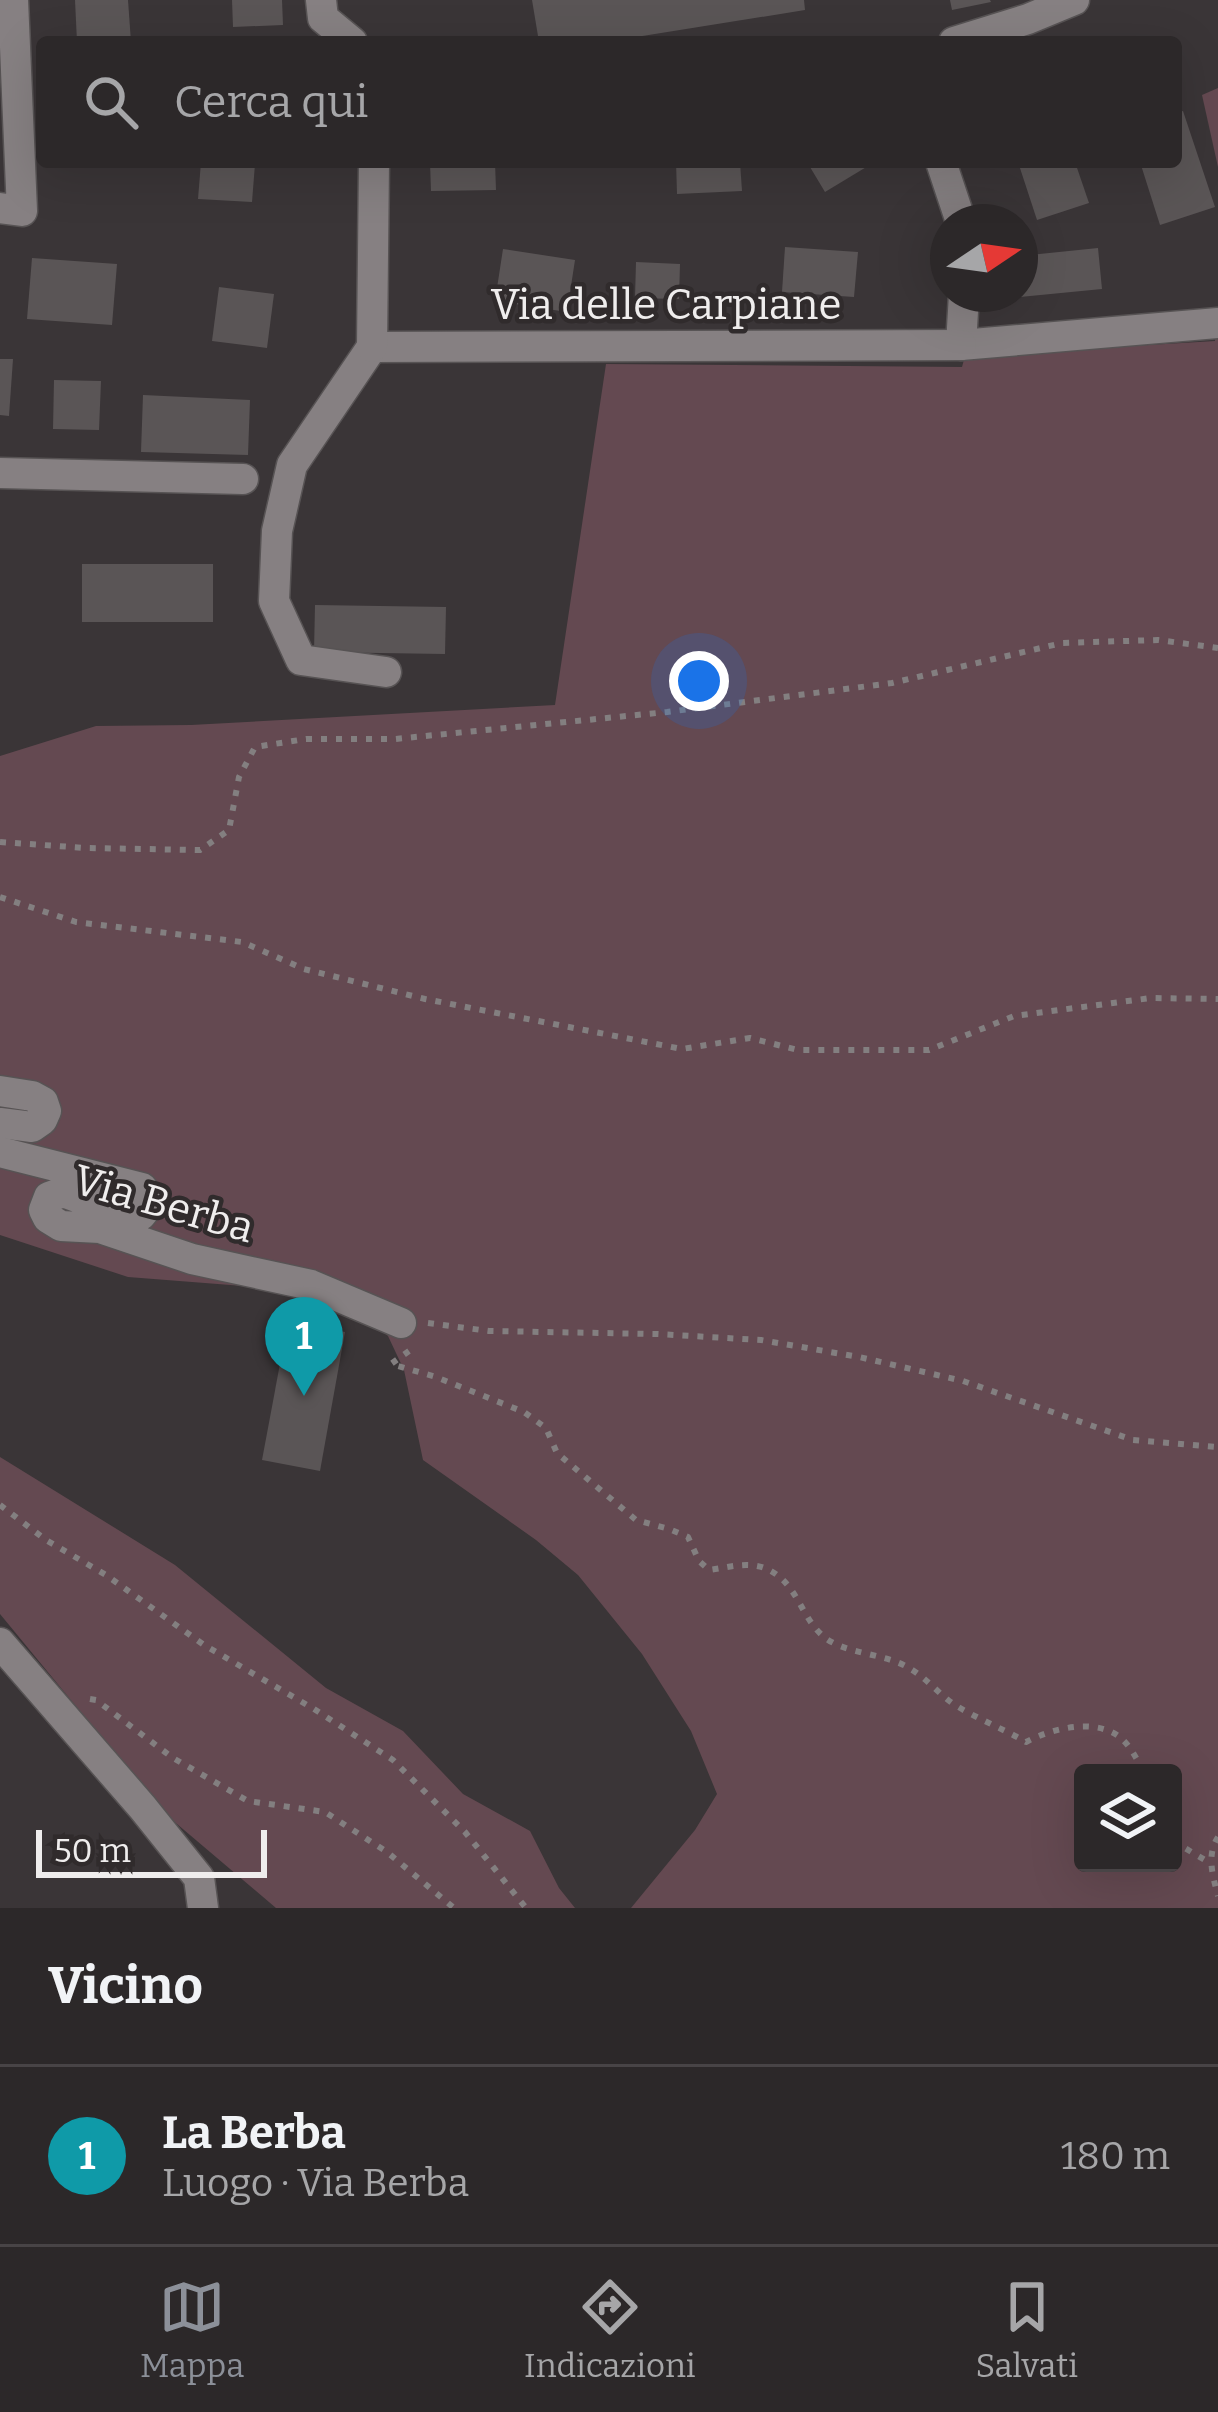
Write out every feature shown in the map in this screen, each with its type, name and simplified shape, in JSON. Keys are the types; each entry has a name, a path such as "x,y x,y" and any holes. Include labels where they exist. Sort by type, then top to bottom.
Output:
{"street":[{"path":"11,209 13,0"},
{"path":"321,0 323,18 345,36"},
{"path":"973,36 1074,0"},
{"path":"374,168 372,347 292,465 277,532 274,601 301,660 386,672"},
{"path":"943,168 955,204"},
{"path":"961,345 963,312"},
{"name":"Via delle Carpiane","path":"372,347 961,345 1218,323"},
{"path":"0,473 243,478"},
{"name":"Via Berba","path":"0,1091 32,1096 43,1102 46,1111 32,1127 0,1123"},
{"name":"Via Berba","path":"0,1152 142,1188 147,1195 148,1205 141,1215 130,1217 63,1192 49,1197 44,1210 61,1226 100,1228 192,1259 311,1285 401,1323"},
{"path":"0,1642 199,1878 203,1908"}],"path":[{"path":"0,842 200,850 229,830 239,777 255,747 306,739 395,739 667,712 892,682 1062,643 1158,640 1218,647"},
{"path":"0,897 76,922 242,942 304,969 425,999 682,1049 750,1038 798,1050 929,1050 1014,1016 1151,998 1218,999"},
{"path":"401,1323 761,1340 963,1381 1133,1440 1218,1447"},
{"path":"401,1323 410,1332 412,1349 391,1364 524,1412 546,1428 557,1453 635,1520 688,1538 709,1570 754,1564 775,1573 793,1590 824,1637 909,1668 955,1705 1026,1742 1048,1730 1098,1727 1124,1740 1140,1764"},
{"path":"0,1505 204,1645 393,1760 464,1832 526,1908"},
{"path":"85,1709 84,1699 96,1700 173,1758 248,1801 325,1812 387,1852 454,1908"},
{"path":"1218,1838 1210,1863 1218,1895"},
{"path":"1182,1846 1210,1863"}],"shaded area":[{"path":"1218,88 1218,167 1202,95"},
{"path":"1218,315 1218,1908 631,1908 695,1830 717,1794 691,1731 642,1654 578,1575 423,1460 404,1370 388,1336 354,1301 128,1277 0,1235 0,756 96,726 555,705 606,364 962,367 965,356 1215,341"},
{"path":"0,1457 175,1565 326,1688 403,1731 463,1794 530,1831 559,1888 575,1908 276,1908 164,1813 0,1614"}],"building":[{"path":"75,0 128,0 131,36 77,36"},
{"path":"232,0 282,0 283,25 233,27"},
{"path":"532,0 804,0 805,10 642,36 538,36"},
{"path":"950,0 990,0 991,2 952,10"},
{"path":"1182,111 1215,207 1160,225 1142,168 1182,168"},
{"path":"201,168 255,168 252,202 198,199"},
{"path":"430,168 495,168 496,190 431,191"},
{"path":"676,168 740,168 742,191 677,194"},
{"path":"811,168 865,168 825,192"},
{"path":"1020,168 1077,168 1089,203 1038,220 1038,204 1032,204"},
{"path":"785,247 858,252 854,297 782,292"},
{"path":"1098,248 1102,289 1038,295 1038,254"},
{"path":"503,249 575,260 567,312 495,301"},
{"path":"32,258 117,264 112,325 27,319"},
{"path":"636,262 680,264 679,299 635,298"},
{"path":"219,287 274,294 267,348 212,341"},
{"path":"0,359 13,359 9,416 0,415"},
{"path":"54,380 101,381 99,430 53,429"},
{"path":"143,395 250,400 248,455 141,452"},
{"path":"82,564 213,564 213,622 82,622"},
{"path":"315,605 446,607 445,654 314,652"},
{"path":"288,1321 345,1332 320,1471 262,1460"}],"place":[{"name":"La Berba","path":"304,1396"}]}
